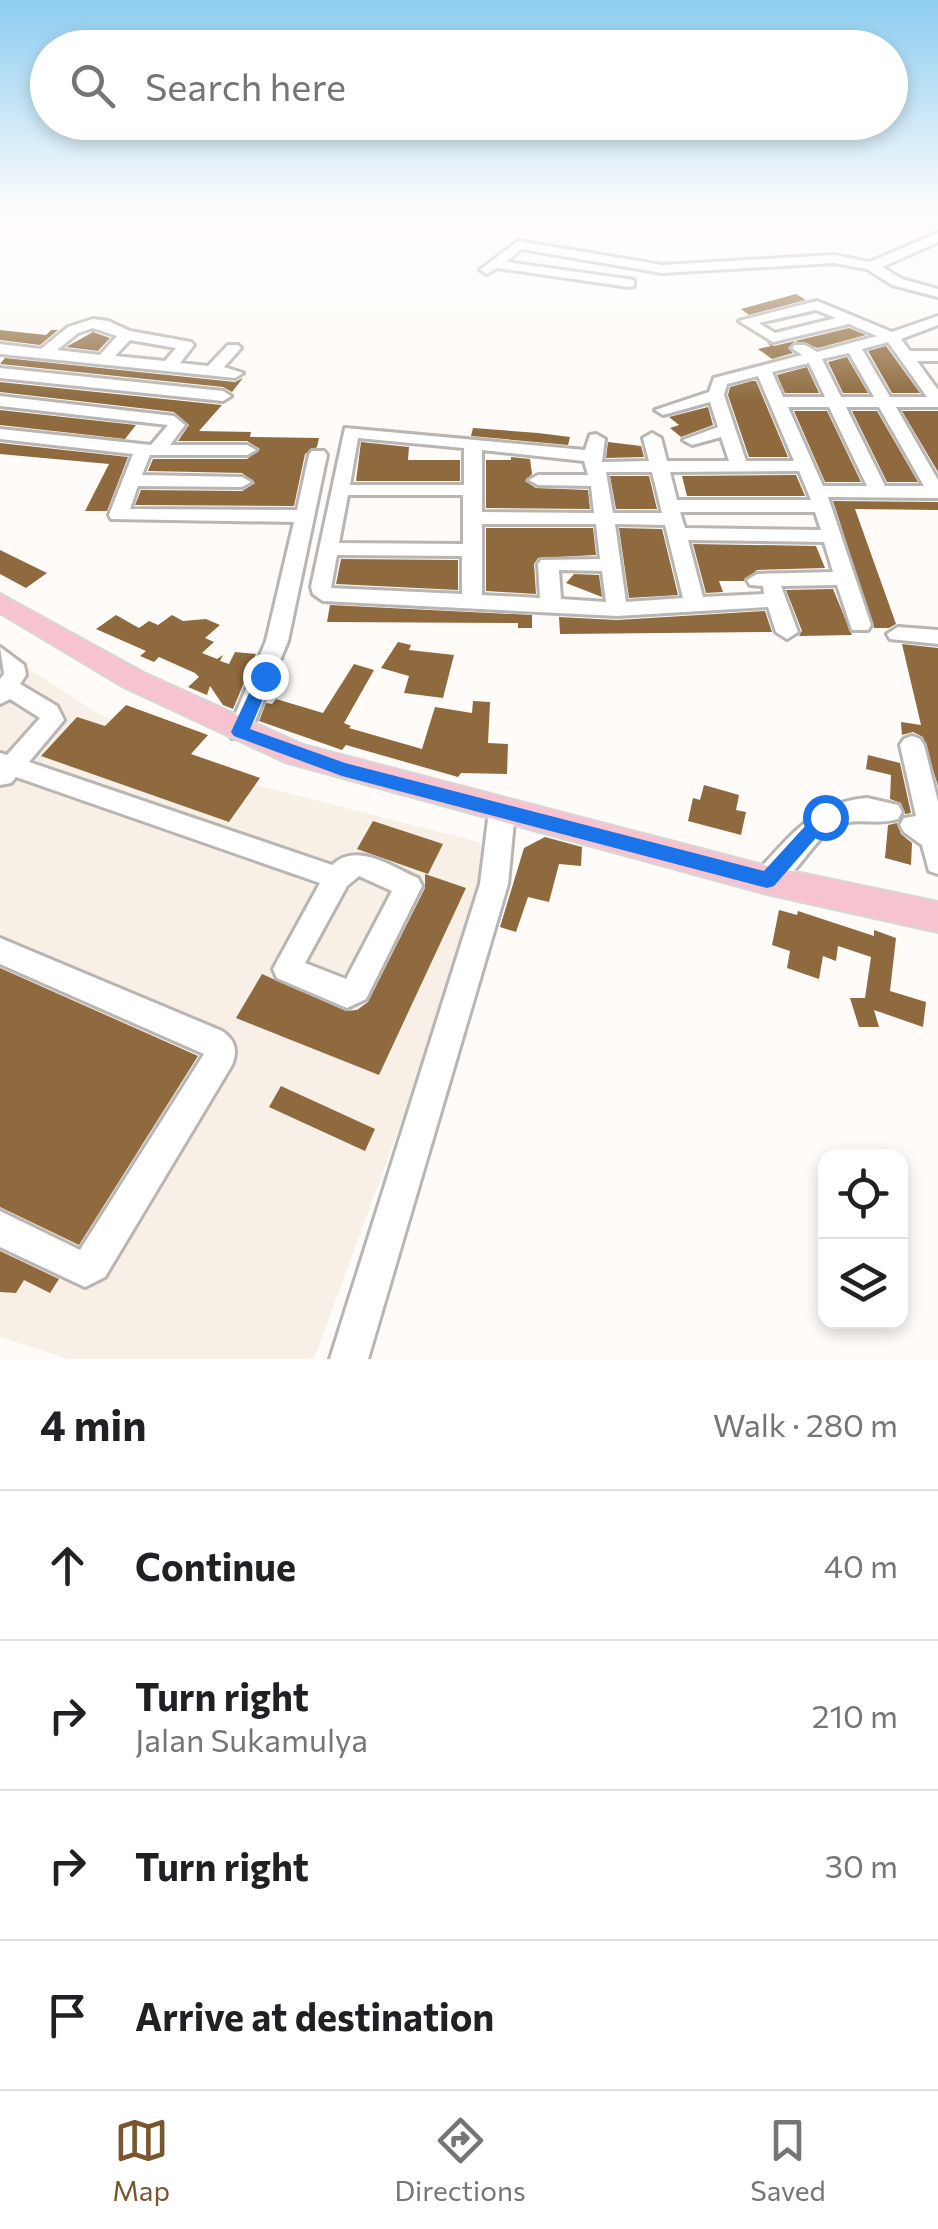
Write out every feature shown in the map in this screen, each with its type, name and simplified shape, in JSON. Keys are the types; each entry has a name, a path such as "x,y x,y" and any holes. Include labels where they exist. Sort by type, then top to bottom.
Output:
{"main road":[{"path":"0,602 134,680 240,732 342,769 767,880 938,917"}],"street":[{"path":"564,275 629,283"},
{"path":"886,275 932,304"},
{"path":"850,319 783,337 767,337 746,320 812,304 900,335 938,333"},
{"path":"730,466 716,395 720,381 900,335 938,320"},
{"path":"1,401 87,324 108,326 126,335 186,344 168,366"},
{"path":"1,349 22,330"},
{"path":"102,360 126,335"},
{"path":"778,402 938,402 931,379 907,356 900,335"},
{"path":"783,337 813,356 879,492"},
{"path":"853,346 937,492"},
{"path":"233,348 179,392 154,419 118,515 334,520"},
{"path":"1,349 234,373"},
{"path":"907,356 938,356"},
{"path":"763,369 808,466 860,625"},
{"path":"0,373 223,396"},
{"path":"663,410 716,395"},
{"path":"1,401 176,424 142,449"},
{"path":"5,435 40,406"},
{"path":"808,466 660,466 351,432 321,587 329,597 472,599 617,609 694,602 763,584 847,578"},
{"path":"692,440 721,432"},
{"path":"5,435 142,449 252,442 232,516"},
{"path":"652,438 694,602"},
{"path":"472,446 472,599"},
{"path":"537,452 539,488 596,461"},
{"path":"240,732 277,641 318,455"},
{"path":"596,461 617,609"},
{"path":"131,480 242,482"},
{"path":"340,490 473,490"},
{"path":"672,520 879,492 937,492"},
{"path":"474,518 672,520 833,536"},
{"path":"330,549 470,550"},
{"path":"551,604 548,564 612,565"},
{"path":"763,584 787,632"},
{"path":"898,634 938,637"},
{"path":"0,654 13,665 15,674 4,692 52,715 48,726 4,769 336,878"},
{"path":"912,745 929,842"},
{"path":"767,880 825,817 836,811 868,807 889,812"},
{"path":"349,1359 494,884 502,810"},
{"path":"361,866 408,886 356,990 346,994 287,969 336,878 348,867 361,866"},
{"path":"0,950 210,1040 220,1047 221,1054 92,1264 84,1269 76,1267 0,1228"}],"shaded area":[{"path":"0,650 97,713 252,784 502,848 314,1359 68,1359 0,1337"}],"building":[{"path":"796,294 806,300 749,315 741,309"},
{"path":"849,328 866,335 818,348 795,341 788,348 793,353 772,359 758,349 771,346 766,342 774,346"},
{"path":"0,330 46,335 58,330 40,345 0,340"},
{"path":"93,332 110,338 98,351 66,347"},
{"path":"886,346 920,393 892,393 868,351"},
{"path":"847,357 868,393 843,393 828,362"},
{"path":"5,358 235,382 243,378 232,392 223,387 0,364"},
{"path":"807,367 819,393 785,393 777,375"},
{"path":"756,381 788,457 749,457 728,395 730,387"},
{"path":"0,382 222,405 199,431 251,432 250,437 319,438 317,447 305,454 294,506 135,505 141,490 242,491 255,483 242,473 148,471 153,459 247,459 260,449 247,441 178,441 189,425 174,412 0,392"},
{"path":"708,407 713,425 681,437 670,428 679,425 669,417"},
{"path":"0,410 136,425 125,439 0,425"},
{"path":"794,411 827,411 861,482 825,482"},
{"path":"852,411 877,411 918,482 887,482"},
{"path":"902,411 938,411 938,472"},
{"path":"473,428 570,437 568,445 471,436"},
{"path":"361,442 409,447 408,460 460,460 460,481 356,481"},
{"path":"608,442 641,446 644,457 606,458"},
{"path":"0,443 128,457 107,511 85,511 109,464 0,454"},
{"path":"530,459 532,474 525,481 536,488 588,490 590,509 486,508 486,460"},
{"path":"796,475 805,496 687,496 682,476"},
{"path":"610,476 649,476 657,509 616,509"},
{"path":"833,501 938,502 938,510 855,509 896,624 889,628 874,628"},
{"path":"486,528 593,528 596,555 538,558 534,564 536,594 486,591"},
{"path":"619,528 662,529 678,595 629,598"},
{"path":"693,544 816,546 825,568 757,570 744,581 719,581 723,592 706,593"},
{"path":"0,550 47,573 26,588 0,574"},
{"path":"341,559 458,560 458,590 336,584"},
{"path":"574,574 599,575 602,597 566,583"},
{"path":"833,589 852,635 799,636 802,631 786,590"},
{"path":"330,605 532,615 532,628 518,628 518,623 327,622"},
{"path":"765,611 772,632 560,634 559,617 617,620"},
{"path":"116,615 139,628 149,621 158,625 172,615 183,621 206,619 220,625 205,638 214,642 202,653 217,659 223,655 220,661 229,664 235,652 256,654 233,709 223,705 210,686 207,695 188,687 199,677 195,673 159,657 154,662 140,656 146,651 96,629"},
{"path":"398,642 411,645 409,650 454,655 443,698 404,693 409,676 381,668"},
{"path":"902,644 938,648 938,786 923,737 913,732 902,735 901,722 921,725"},
{"path":"354,664 374,670 344,723 349,728 422,749 435,707 472,713 473,701 490,702 488,743 508,744 507,774 461,773 458,777 346,745 342,750 259,721 266,703 272,704 276,699 323,713"},
{"path":"126,705 208,735 191,754 260,778 229,822 41,756 77,717 105,726"},
{"path":"868,755 900,763 911,813 905,814 901,803 890,799 891,775 866,769"},
{"path":"704,785 739,795 736,810 746,812 741,835 688,821 693,798 700,800"},
{"path":"373,821 443,844 428,874 357,849"},
{"path":"897,823 901,834 912,843 911,865 885,858 888,825"},
{"path":"545,837 582,847 581,866 559,864 549,902 528,897 516,932 500,927 524,848"},
{"path":"425,874 466,888 379,1075 236,1018 262,974 346,1011 357,1010 368,1002 425,888"},
{"path":"779,910 797,915 798,911 874,936 874,930 896,938 890,991 926,1002 923,1027 874,1010 879,1027 859,1027 850,998 865,998 871,957 838,946 836,961 823,956 819,979 787,968 790,951 772,945"},
{"path":"0,968 198,1056 79,1245 0,1207"},
{"path":"281,1086 375,1129 365,1151 269,1107"},
{"path":"0,1251 59,1279 50,1293 24,1280 16,1293 0,1292"}],"route":[{"path":"265,676 240,732 294,754 767,880 825,817"}]}
